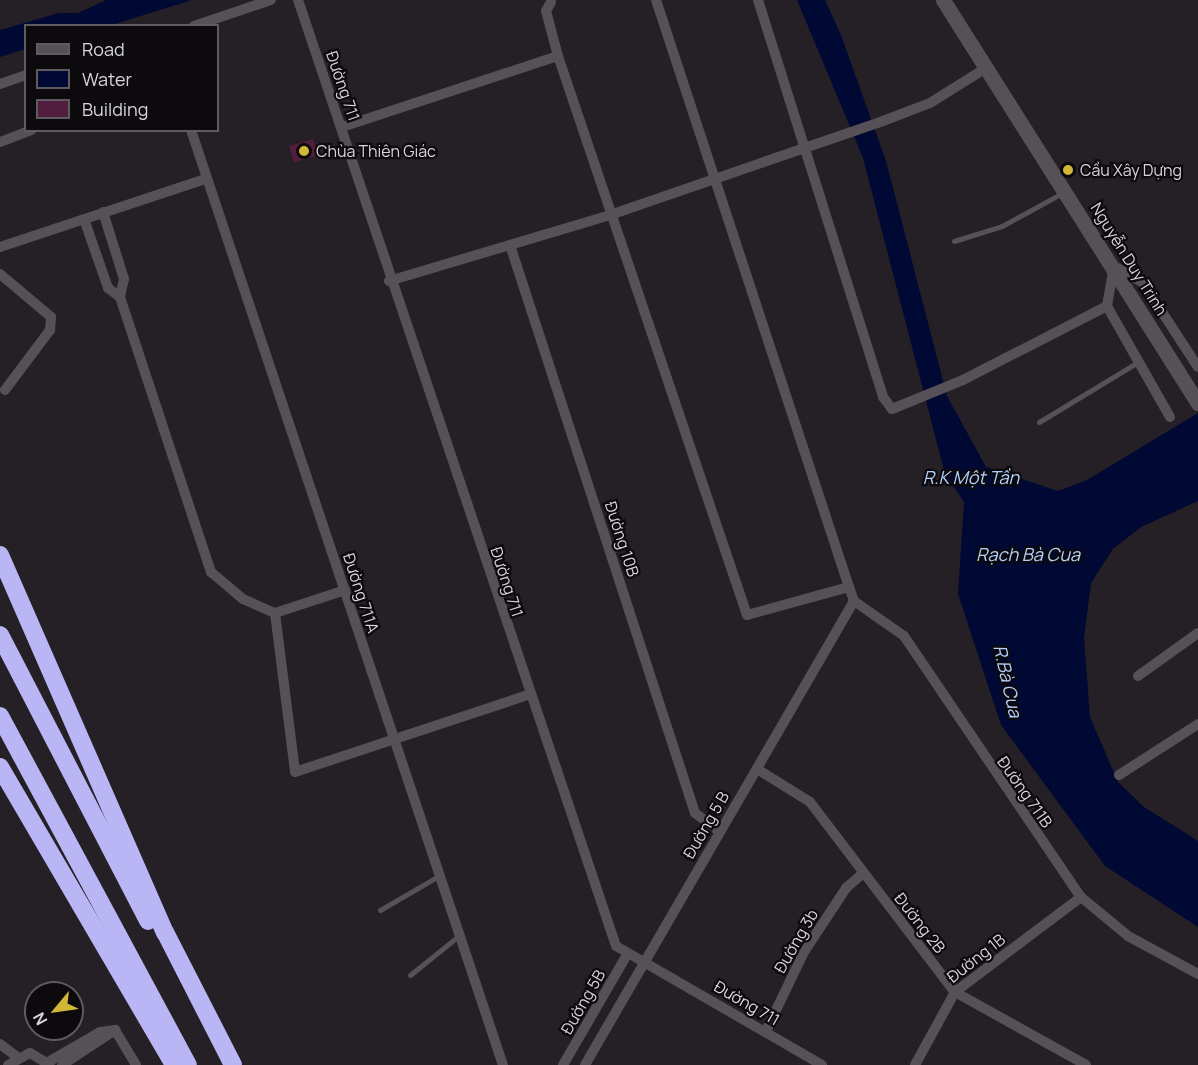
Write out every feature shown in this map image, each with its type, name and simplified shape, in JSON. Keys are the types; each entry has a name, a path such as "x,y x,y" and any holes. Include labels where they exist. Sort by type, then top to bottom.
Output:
{"highway":[{"path":"0,555 160,921 228,1065"},
{"path":"0,634 233,1065"},
{"path":"0,716 146,992 188,1065"},
{"path":"0,767 174,1065"}],"main road":[{"name":"Nguyễn Duy Trinh","path":"943,0 1114,266 1198,403"}],"street":[{"path":"200,24 271,0"},
{"name":"Đường 711","path":"298,0 342,127 389,281 528,695 616,946 822,1065"},
{"path":"656,0 855,601"},
{"path":"758,0 806,146 883,397 894,411 963,380 1107,306"},
{"path":"551,2 546,11 558,56 747,615 849,587"},
{"path":"342,127 558,56"},
{"path":"389,281 610,215 883,121 930,103 986,68"},
{"path":"0,84 24,76"},
{"path":"0,142 27,132"},
{"name":"Đường 711A","path":"191,132 345,590 456,938 503,1065"},
{"path":"0,247 206,178"},
{"path":"103,212 124,279 120,297 211,572 243,599 274,614 345,590"},
{"path":"84,219 108,288 120,297"},
{"name":"Đường 10B","path":"510,245 695,813 720,832"},
{"path":"1170,417 1107,306 1114,266 1143,283 1198,367"},
{"path":"0,274 51,317 50,330 4,390"},
{"name":"Đường 5 B","path":"585,1065 855,601"},
{"name":"Đường 711B","path":"855,601 904,636 1081,897 1128,936 1198,974"},
{"path":"274,614 295,772 392,738 528,695"},
{"path":"1138,676 1198,633"},
{"path":"1119,775 1198,724"},
{"name":"Đường 2B","path":"757,769 810,802 955,992 1086,1065"},
{"name":"Đường 3b","path":"766,1031 804,952 846,888 863,873"},
{"name":"Đường 1B","path":"915,1065 955,992 1081,897"},
{"name":"Đường 5B","path":"563,1065 628,953"},
{"path":"8,1065 16,1056 30,1053 49,1064 100,1032 115,1030"},
{"path":"62,1065 115,1030"},
{"path":"115,1030 136,1065"},
{"path":"0,1044 16,1056"}],"lane":[{"path":"954,241 1002,226 1065,192"},
{"path":"1039,422 1138,362"},
{"path":"380,910 437,877"},
{"path":"410,975 456,938"}],"water":[{"path":"106,0 192,0 115,24 24,24 24,49 0,57 0,30 59,13 78,13"},
{"name":"Rạch Bà Cua","path":"797,0 825,0 841,35 886,161 947,396 986,467 1058,491 1087,480 1198,413 1198,501 1141,527 1113,549 1091,583 1084,638 1090,717 1118,782 1144,807 1198,841 1198,927 1105,866 1001,725 958,594 964,502 945,474 863,158"}],"building":[{"name":"Chùa Thiên Giác","path":"313,139 318,155 294,163 289,146"}],"place":[{"name":"Chùa Thiên Giác","path":"304,151"},
{"name":"Cầu Xây Dựng","path":"1068,170"}],"water label":[{"name":"R.K Một Tần","path":"971,477"},
{"name":"R.Bà Cua","path":"1008,681"}]}
